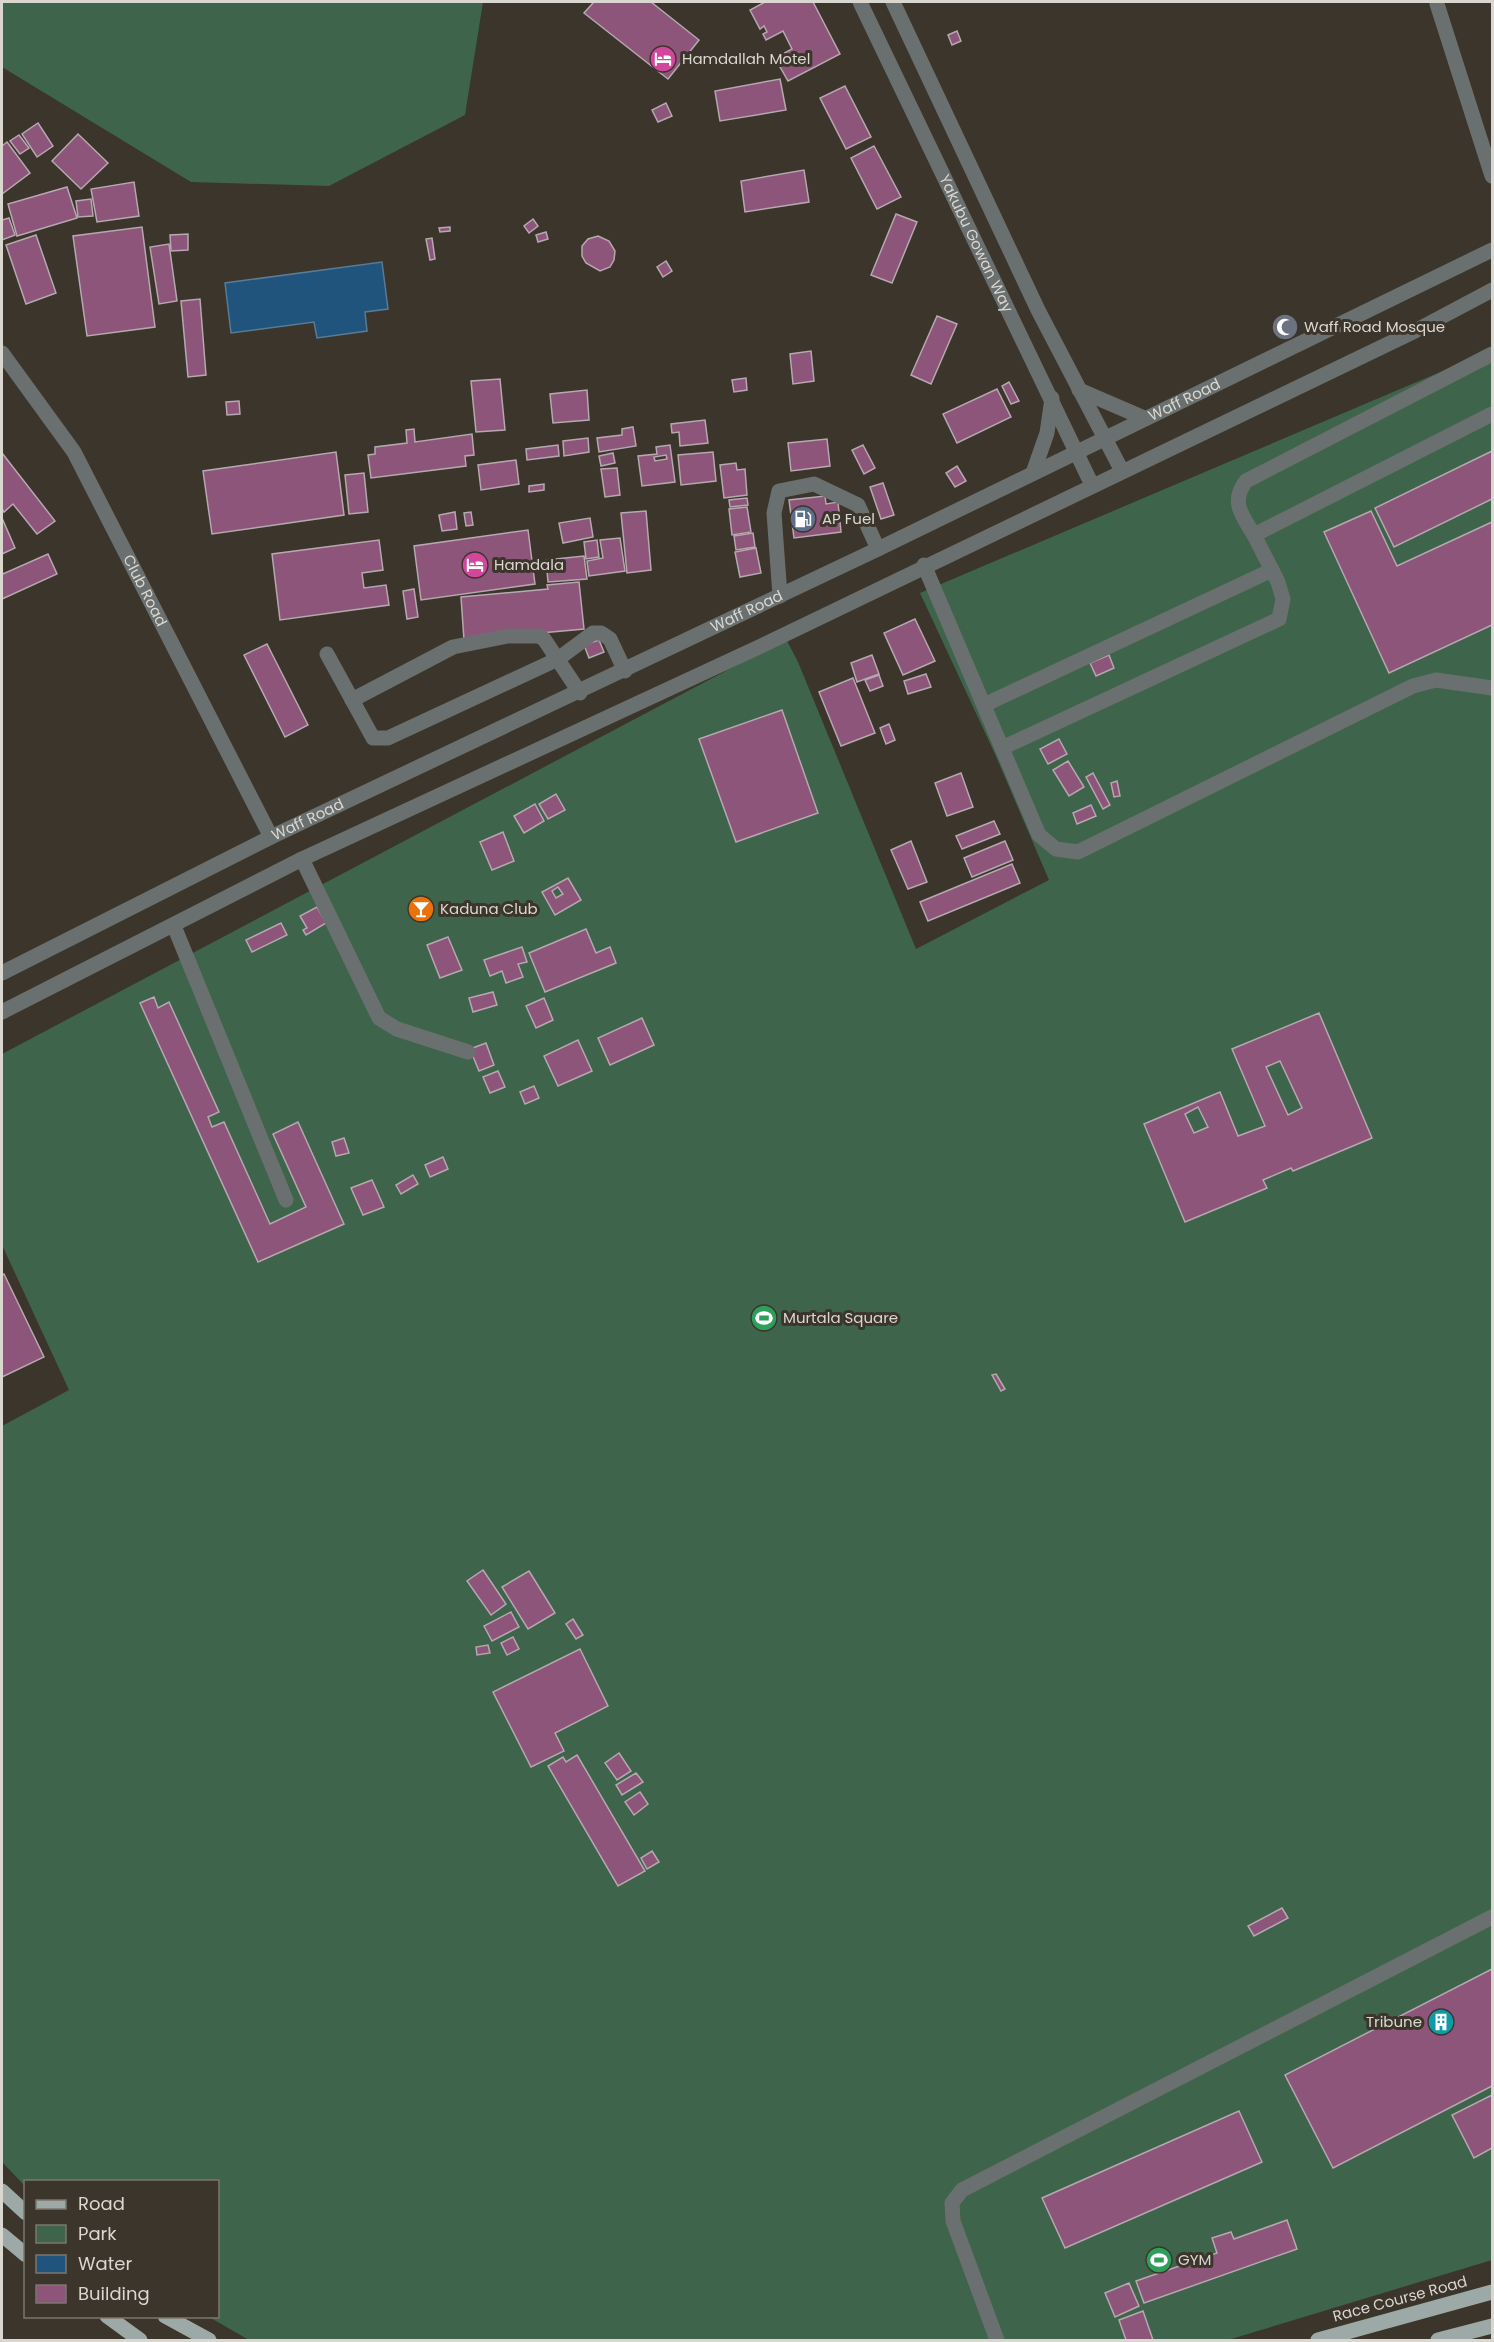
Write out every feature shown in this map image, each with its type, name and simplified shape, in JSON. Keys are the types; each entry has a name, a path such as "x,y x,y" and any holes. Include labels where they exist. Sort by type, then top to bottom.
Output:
{"main road":[{"path":"2,2191 24,2211"},
{"path":"2,2235 24,2253"},
{"name":"Race Course Road","path":"1318,2340 1492,2292"},
{"path":"109,2318 140,2340"},
{"path":"169,2318 209,2340"},
{"path":"1438,2340 1492,2326"}],"street":[{"name":"Yakubu Gowan Way","path":"860,2 1092,485"},
{"name":"Yakubu Gowan Way","path":"893,2 1038,310 1122,471"},
{"path":"1437,4 1492,176"},
{"name":"Waff Road","path":"2,973 272,837 780,597 1492,250"},
{"path":"2,1012 303,859 759,647 924,565 1415,331 1492,290"},
{"name":"Club Road","path":"2,353 74,452 272,837"},
{"path":"1002,748 1279,619 1283,598 1272,570 1237,500 1238,492 1246,481 1492,354"},
{"path":"1079,390 1144,418"},
{"path":"1033,473 1047,434 1052,398"},
{"path":"1254,535 1492,414"},
{"path":"780,597 774,513 779,491 814,484 858,506 878,549"},
{"path":"924,565 1039,835 1056,849 1078,852 1413,686 1436,680 1492,688"},
{"path":"984,705 1272,570"},
{"path":"327,654 373,738 388,738 558,659 592,633 601,633 610,639 625,671"},
{"path":"352,700 453,647 508,636 539,636 548,642 580,693"},
{"path":"303,859 380,1018 397,1029 468,1052"},
{"path":"174,926 286,1200"},
{"path":"997,2340 953,2221 952,2203 962,2190 1492,1917"}],"green space":[{"path":"2,2 483,2 465,115 329,186 191,182 2,67"},
{"name":"Murtala Square","path":"1492,350 1492,2260 1228,2340 249,2340 211,2318 219,2318 219,2180 24,2180 24,2185 2,2162 2,1426 69,1390 2,1245 2,1054 786,639 798,662 916,949 1049,880 995,754 920,593"}],"water":[{"path":"382,262 388,309 365,312 367,331 317,338 314,322 231,333 225,283"}],"building":[{"name":"Hamdallah Motel","path":"591,2 651,2 699,40 668,79 584,13 593,3"},
{"path":"765,2 813,2 840,54 788,81 775,58 792,49 783,31 766,40 763,34 767,32 764,26 760,29 750,10"},
{"path":"957,31 961,41 952,45 948,35"},
{"path":"780,79 786,110 720,121 715,91"},
{"path":"845,86 871,137 846,149 820,98"},
{"path":"666,103 672,116 658,122 652,110"},
{"path":"38,123 53,146 37,157 22,134"},
{"path":"78,134 108,163 81,189 52,161"},
{"path":"19,135 29,148 20,154 10,141"},
{"path":"7,142 30,173 2,194 2,146"},
{"path":"874,146 901,197 877,209 851,158"},
{"path":"804,170 809,202 745,212 741,181"},
{"path":"134,182 139,216 97,222 91,189"},
{"path":"67,187 77,218 17,236 8,204"},
{"path":"91,199 93,216 78,217 76,201"},
{"path":"896,214 917,222 892,283 871,275"},
{"path":"9,218 15,235 2,240 2,220"},
{"path":"533,219 538,226 529,233 524,226"},
{"path":"142,227 155,327 87,336 73,236"},
{"path":"450,227 450,231 440,232 439,228"},
{"path":"546,232 548,239 538,242 536,235"},
{"path":"188,234 188,250 171,251 170,235"},
{"path":"36,235 56,293 26,304 6,245"},
{"path":"598,236 609,241 615,251 610,267 600,271 586,263 582,256 582,246 588,239"},
{"path":"432,238 435,259 430,260 426,239"},
{"path":"169,244 177,301 159,304 150,247"},
{"path":"666,261 672,271 663,277 657,267"},
{"path":"200,299 206,375 188,377 181,301"},
{"path":"937,316 957,324 931,384 911,375"},
{"path":"811,351 814,381 793,384 790,354"},
{"path":"746,378 747,390 734,392 732,380"},
{"path":"500,379 505,430 476,432 471,381"},
{"path":"1009,382 1019,401 1011,404 1002,386"},
{"path":"997,389 1011,417 957,443 943,414"},
{"path":"587,390 589,420 553,423 550,394"},
{"path":"239,401 240,414 227,415 226,402"},
{"path":"705,420 708,443 680,446 679,432 672,433 671,424"},
{"path":"633,427 636,446 599,452 597,438 622,435 622,429"},
{"path":"414,429 415,442 472,434 474,455 465,456 466,466 371,478 368,455 375,454 375,447 407,443 406,430"},
{"path":"588,438 589,452 564,456 563,441"},
{"path":"827,439 830,466 791,471 788,443"},
{"path":"558,445 559,456 527,460 526,449"},
{"path":"670,445 675,482 642,486 638,456 657,454 656,447","holes":["666,455 667,459 655,461 654,457"]},
{"path":"863,445 875,468 864,474 852,450"},
{"path":"1492,451 1492,499 1394,547 1375,508"},
{"path":"336,452 344,515 212,534 203,471"},
{"path":"713,452 716,481 681,485 678,455"},
{"path":"2,453 55,521 37,534 13,504 4,512 2,509"},
{"path":"613,453 615,463 601,466 599,456"},
{"path":"516,460 519,484 481,490 478,465"},
{"path":"736,463 737,470 745,469 747,495 724,498 720,465"},
{"path":"957,466 966,481 955,487 946,473"},
{"path":"617,468 620,495 605,497 601,469"},
{"path":"364,473 368,512 349,514 345,475"},
{"path":"883,483 894,515 881,519 870,487"},
{"path":"544,484 544,490 529,492 529,486"},
{"path":"825,496 826,504 838,502 841,532 794,538 789,500"},
{"path":"747,498 748,505 730,507 729,500"},
{"path":"747,507 751,532 732,535 729,509"},
{"path":"646,511 651,570 627,573 621,513"},
{"path":"1371,511 1397,566 1492,522 1492,625 1389,673 1324,532"},
{"path":"455,512 457,529 442,531 439,515"},
{"path":"471,512 473,525 466,526 464,513"},
{"path":"2,518 15,548 2,554"},
{"path":"590,518 593,537 563,543 559,523"},
{"name":"Hamdala","path":"528,530 535,584 421,600 414,546"},
{"path":"753,533 755,547 736,550 734,536"},
{"path":"620,538 625,571 589,576 587,561 603,558 600,540"},
{"path":"379,540 383,570 362,573 364,588 386,585 389,605 280,620 272,554"},
{"path":"597,540 599,557 586,559 584,542"},
{"path":"756,548 761,573 740,577 735,552"},
{"path":"48,554 57,574 2,599 2,571 3,574"},
{"path":"584,556 587,579 548,582 546,560"},
{"path":"579,582 584,629 464,640 461,597 548,589 547,585"},
{"path":"414,589 418,617 407,619 403,591"},
{"path":"915,619 935,661 903,675 884,633"},
{"path":"599,640 604,652 589,658 584,645"},
{"path":"267,644 308,725 285,737 244,655"},
{"path":"872,655 879,674 857,682 851,663"},
{"path":"1109,655 1114,668 1096,676 1090,663"},
{"path":"926,674 931,687 908,694 904,681"},
{"path":"879,675 883,686 870,691 865,680"},
{"path":"853,678 875,733 841,746 819,692"},
{"path":"782,710 818,813 736,842 699,739"},
{"path":"889,724 895,740 886,744 880,728"},
{"path":"1059,739 1067,754 1048,764 1040,749"},
{"path":"1068,761 1084,787 1069,796 1053,770"},
{"path":"961,773 973,807 947,816 935,783"},
{"path":"1093,773 1110,805 1103,809 1086,777"},
{"path":"1117,781 1120,796 1114,797 1111,783"},
{"path":"556,794 565,810 548,819 539,804"},
{"path":"535,804 544,821 524,833 514,816"},
{"path":"1091,805 1096,816 1077,824 1073,813"},
{"path":"994,821 1000,834 962,849 956,836"},
{"path":"503,832 514,861 492,870 480,842"},
{"path":"911,841 927,882 908,889 891,850"},
{"path":"1005,841 1013,860 972,877 964,858"},
{"path":"1012,864 1020,883 928,921 920,902"},
{"path":"568,878 581,900 555,915 542,892","holes":["558,887 563,894 556,898 552,891"]},
{"path":"317,907 326,923 306,935 303,930 307,928 300,916"},
{"path":"281,923 287,935 252,952 246,940"},
{"path":"586,929 596,953 610,947 616,963 545,992 529,953"},
{"path":"448,937 462,970 440,978 427,945"},
{"path":"522,947 527,962 518,964 523,977 506,983 502,971 490,976 484,960"},
{"path":"493,992 497,1005 473,1012 469,998"},
{"path":"154,997 158,1008 169,1002 219,1112 208,1117 212,1127 224,1122 270,1224 306,1207 273,1134 298,1122 344,1224 258,1262 140,1003"},
{"path":"544,998 553,1020 536,1028 526,1006"},
{"path":"1319,1013 1372,1138 1293,1171 1291,1168 1263,1180 1267,1188 1185,1222 1144,1124 1220,1092 1238,1136 1265,1126 1232,1049","holes":["1280,1061 1302,1108 1288,1115 1266,1067","1198,1107 1208,1127 1194,1133 1185,1114"]},
{"path":"642,1018 654,1045 610,1065 598,1038"},
{"path":"578,1040 592,1071 558,1086 544,1056"},
{"path":"486,1043 494,1065 479,1071 470,1049"},
{"path":"498,1071 505,1087 490,1093 483,1077"},
{"path":"534,1086 539,1098 525,1104 520,1092"},
{"path":"344,1138 349,1153 336,1156 332,1142"},
{"path":"443,1157 448,1169 430,1177 425,1165"},
{"path":"413,1175 418,1184 401,1194 396,1185"},
{"path":"372,1180 384,1207 363,1215 351,1188"},
{"path":"4,1274 44,1357 2,1377 2,1275"},
{"path":"996,1374 1005,1389 1001,1391 992,1375"},
{"path":"483,1570 506,1604 491,1615 467,1581"},
{"path":"529,1571 555,1613 528,1629 502,1587"},
{"path":"511,1612 519,1627 492,1641 484,1626"},
{"path":"573,1619 583,1635 576,1639 566,1624"},
{"path":"513,1637 519,1649 507,1655 501,1643"},
{"path":"488,1645 490,1653 477,1655 476,1647"},
{"path":"580,1649 608,1706 555,1733 564,1751 531,1767 493,1692"},
{"path":"619,1753 631,1771 617,1780 605,1763"},
{"path":"577,1755 645,1871 618,1886 548,1766 563,1757 566,1762"},
{"path":"636,1773 643,1782 622,1795 616,1785"},
{"path":"640,1792 648,1804 634,1815 625,1802"},
{"path":"652,1851 659,1862 647,1869 641,1858"},
{"path":"1282,1908 1288,1918 1254,1936 1248,1926"},
{"name":"Tribune","path":"1492,1969 1492,2086 1333,2168 1285,2075"},
{"path":"1492,2095 1492,2148 1474,2158 1452,2115"},
{"path":"1239,2111 1262,2162 1065,2248 1042,2198"},
{"path":"1287,2220 1297,2249 1144,2303 1136,2281 1217,2253 1212,2238 1231,2232 1234,2239"},
{"path":"1129,2283 1139,2306 1115,2317 1105,2293"},
{"path":"1143,2311 1153,2340 1126,2340 1119,2320"}],"place":[{"name":"Hamdallah Motel","path":"663,59"},
{"name":"Waff Road Mosque","path":"1285,327"},
{"name":"AP Fuel","path":"803,519"},
{"name":"Hamdala","path":"475,565"},
{"name":"Kaduna Club","path":"421,909"},
{"name":"Murtala Square","path":"764,1318"},
{"name":"Tribune","path":"1441,2022"},
{"name":"GYM","path":"1159,2260"}]}
